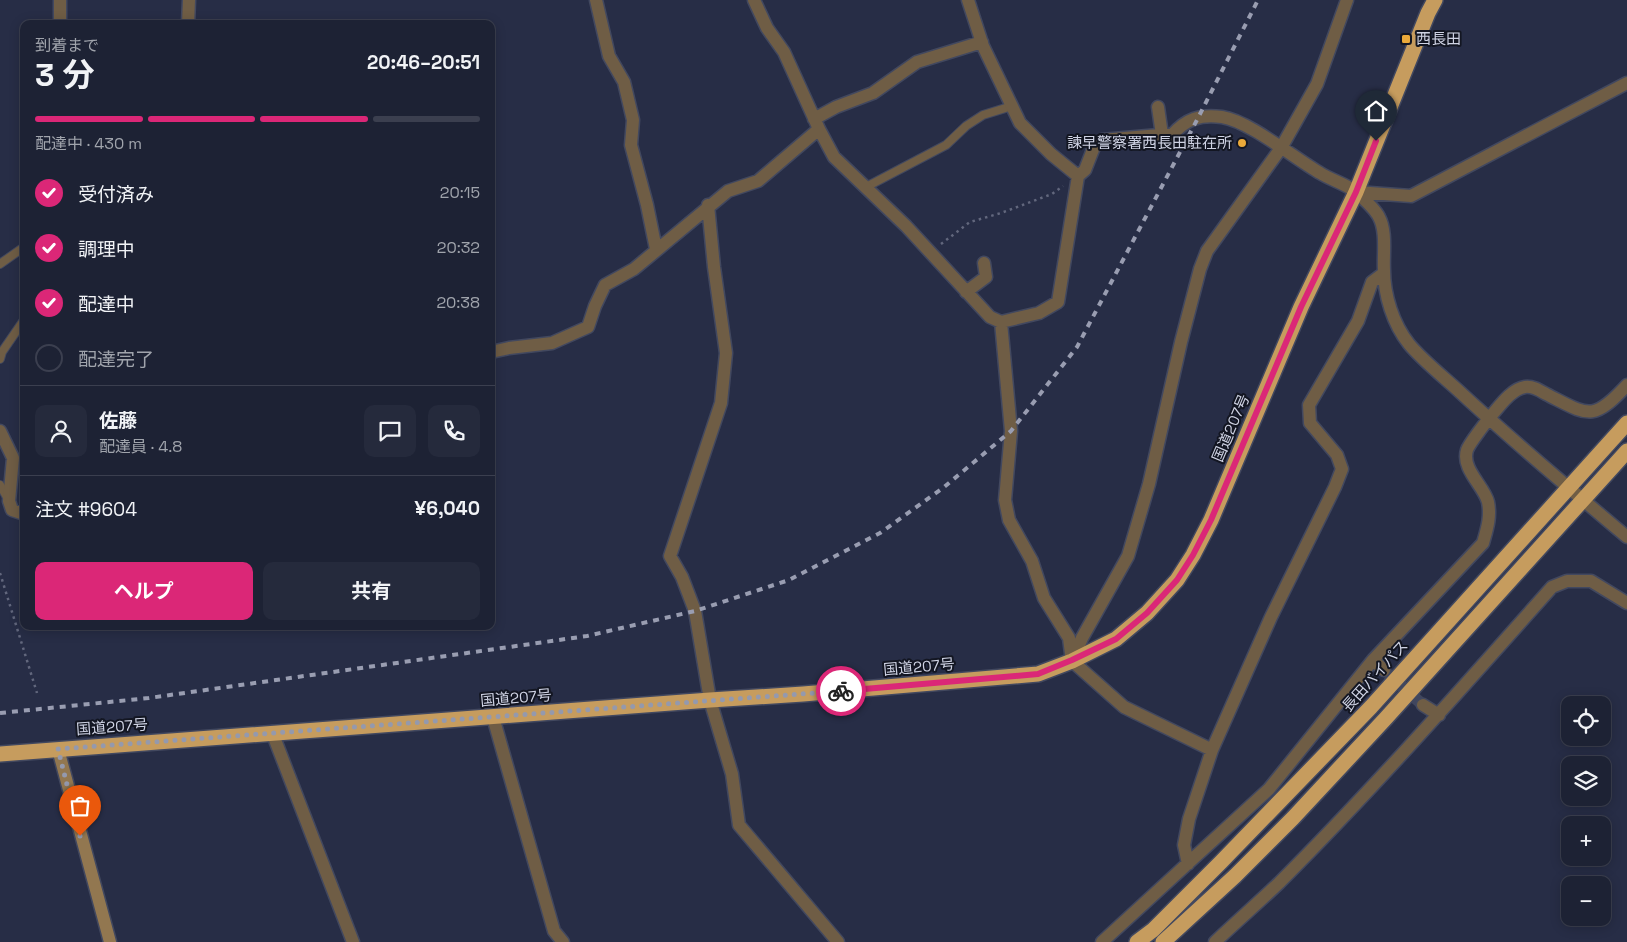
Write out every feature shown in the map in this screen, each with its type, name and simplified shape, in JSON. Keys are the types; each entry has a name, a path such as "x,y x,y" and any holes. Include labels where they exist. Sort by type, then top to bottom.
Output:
{"highway":[{"name":"国道207号","path":"0,754 272,732 492,718 822,693 1038,674 1116,639 1141,618 1177,580 1193,555 1215,511 1301,307 1356,192 1428,13 1435,0"},
{"name":"長田バイパス","path":"1138,942 1153,930 1277,806 1371,707 1627,423"},
{"path":"1163,942 1235,876 1293,818 1627,451"}],"street":[{"path":"60,0 60,20"},
{"path":"188,20 189,0"},
{"path":"596,0 609,56 624,82 633,120 631,145 647,205 656,250"},
{"path":"754,0 767,28 784,52 816,124 834,157 906,226 990,317 1001,322 1039,313 1058,302 1078,176 1085,170 1094,148 1102,140 1172,135 1187,120 1215,116 1237,121 1304,164 1356,192 1379,218 1383,233 1384,273 1389,302 1396,324 1409,345 1489,419 1627,537"},
{"path":"968,0 982,42 1020,123 1051,154 1078,176"},
{"path":"1072,660 1082,638 1128,556 1149,484 1181,342 1200,270 1208,250 1281,148 1317,84 1347,0"},
{"path":"495,351 552,344 588,327 595,306 606,286 634,268 728,190 758,181 816,124 836,108 873,93 917,62 982,42"},
{"path":"1356,192 1412,196 1627,83"},
{"path":"1158,107 1162,135"},
{"path":"708,206 726,353 721,404 670,556 682,577 695,611 710,700 732,774 739,825 838,942"},
{"path":"966,292 986,277 984,263"},
{"path":"1188,864 1184,845 1212,750 1271,618 1342,469 1338,455 1310,423 1309,405 1358,321 1372,282 1384,273"},
{"path":"1001,322 1011,431 1006,507 1009,520 1032,561 1044,598 1069,638 1072,660 1124,707 1212,750"},
{"path":"1102,942 1269,789 1373,660 1483,543 1490,521 1488,501 1467,464 1466,451 1489,419 1513,393 1524,387 1534,388 1581,411 1596,411 1610,404 1627,386"},
{"path":"0,431 13,458 9,501 12,510 20,513"},
{"path":"1215,942 1284,877 1438,715 1552,587 1567,581 1591,581 1627,603"},
{"path":"1373,660 1384,670"},
{"path":"1423,705 1438,715"},
{"path":"492,718 554,931 563,942"},
{"path":"272,732 353,942"},
{"path":"58,749 110,942"}],"lane":[{"path":"866,187 946,145 966,126 983,115 1012,106"},
{"path":"0,264 20,250"},
{"path":"0,359 2,352 20,326"},
{"path":"0,485 9,501"}],"path":[{"path":"929,252 970,222 1001,213 1052,194 1078,176"},
{"path":"0,573 37,693"}],"tunnel":[{"path":"1388,674 1423,705"}],"railway":[{"path":"0,713 149,698 587,636 695,611 789,580 880,533 943,488 1011,431 1077,347 1258,0"}],"way so far":[{"path":"80,836 58,749 841,691"}],"place":[{"name":"西長田","path":"1406,39"},
{"name":"諫早警察署西長田駐在所","path":"1242,143"}],"route":[{"path":"841,691 1038,674 1116,639 1147,613 1177,580 1193,555 1211,520 1301,307 1356,192 1376,141"}]}
